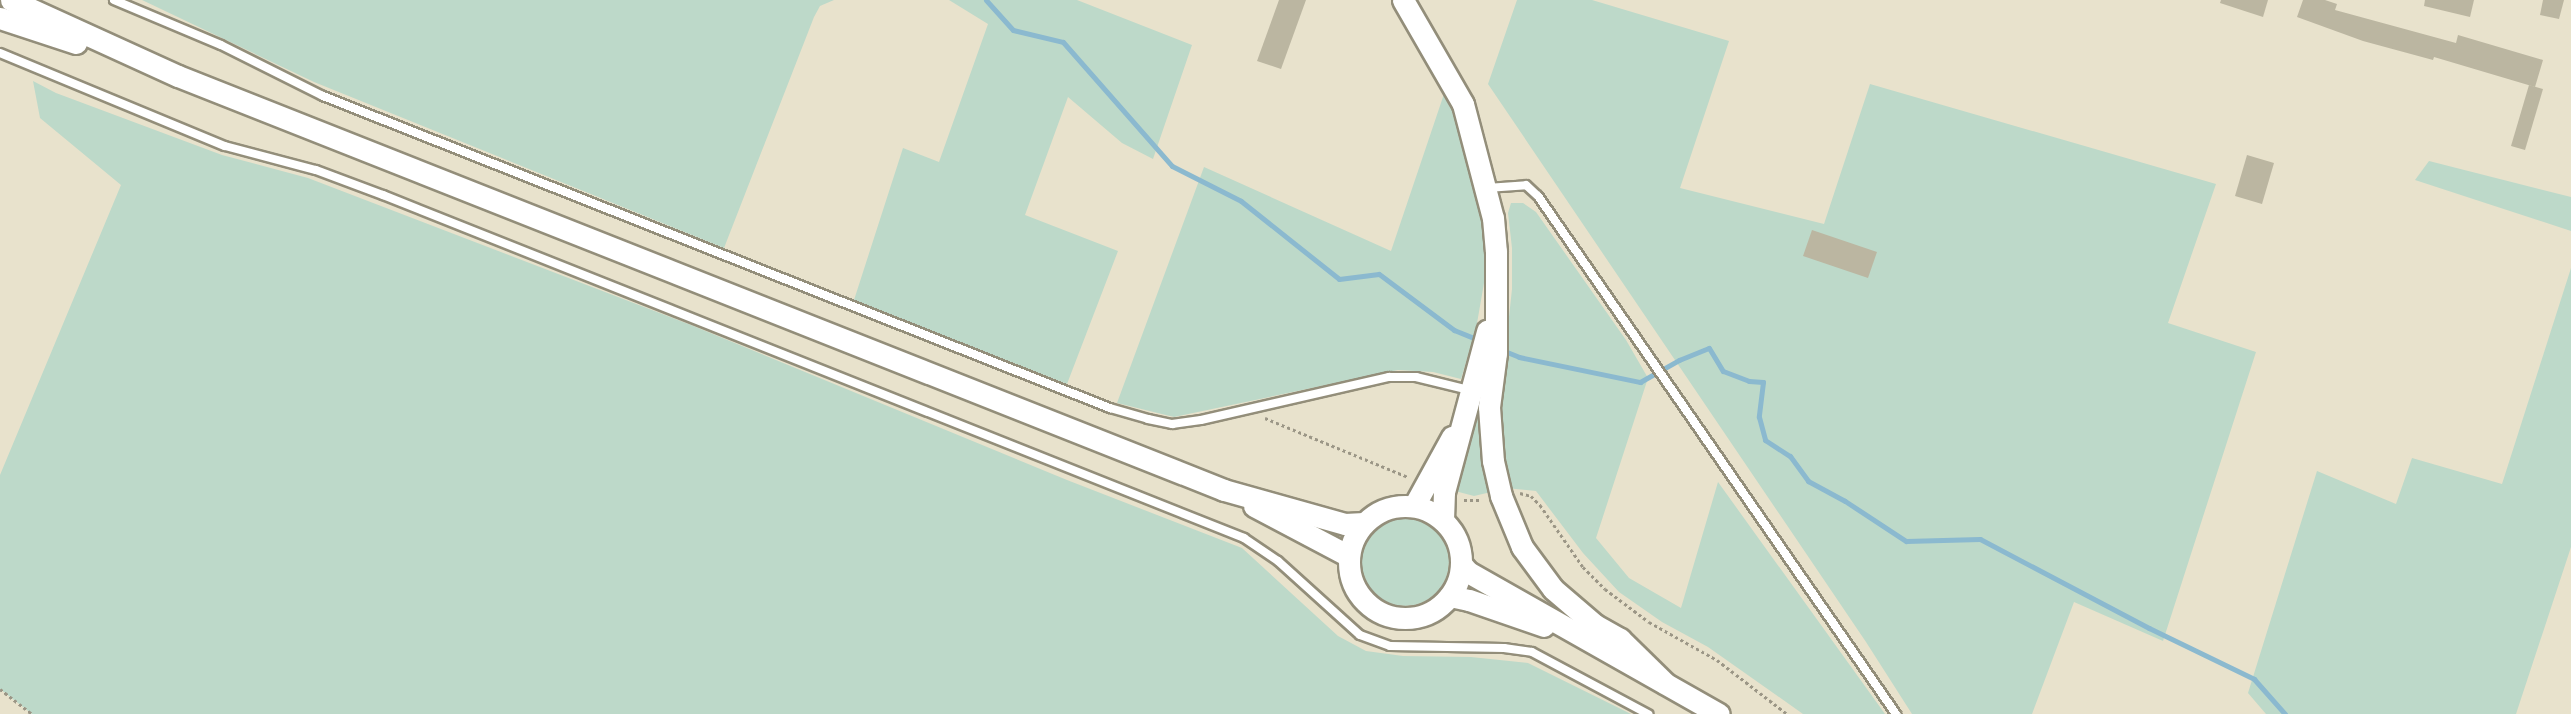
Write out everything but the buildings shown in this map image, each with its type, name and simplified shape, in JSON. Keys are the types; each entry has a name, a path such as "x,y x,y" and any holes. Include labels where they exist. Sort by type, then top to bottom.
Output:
{"main road":[{"path":"11,0 178,76 1224,490 1345,524 1364,523"},
{"path":"1403,0 1456,88 1486,188 1495,234 1495,286 1490,345 1489,407 1493,461 1501,496 1522,547 1553,589 1595,625 1620,639 1665,682"},
{"path":"0,18 178,76"},
{"path":"1443,520 1444,492 1462,421 1471,391 1490,345"},
{"path":"1414,506 1462,421"},
{"path":"1224,490 1349,556"},
{"path":"1414,506 1429,511 1443,520 1457,540 1462,565 1460,576 1450,596 1436,609 1420,616 1396,617 1374,608 1357,591 1350,574 1349,556 1354,538 1364,523 1387,508 1414,506"},
{"path":"1462,565 1468,572 1719,714"},
{"path":"1450,596 1469,600 1588,641"}],"lane":[{"path":"114,0 221,45 323,96 1110,408 1172,424 1202,420 1389,377 1416,377 1471,391"},
{"path":"0,53 225,146 316,170 383,195 1244,538 1278,561 1360,635 1390,646 1504,648 1532,652 1648,714"},
{"path":"1486,188 1526,185 1539,196 1896,714"}],"path":[{"path":"1257,408 1267,421 1409,478"},
{"path":"1515,494 1531,496 1583,567 1623,603 1657,626 1717,660 1787,714"},
{"path":"1459,498 1484,500"},
{"path":"0,689 32,714"}],"green space":[{"path":"142,0 834,0 820,6 814,17 724,248 314,82"},
{"path":"949,0 1077,0 1192,45 1153,159 1122,143 1068,97 1025,215 1118,251 1067,384 854,300 903,148 939,162 988,24"},
{"path":"1517,0 1592,0 1729,41 1680,188 1824,224 1870,84 2216,184 2168,323 2256,352 2163,641 2074,602 2032,714 1912,714 1866,642 1488,84"},
{"path":"33,81 56,93 222,155 308,178 691,325 1067,480 1242,548 1338,636 1366,651 1403,656 1471,657 1528,663 1631,714 32,714 0,689 0,475 121,185 40,118"},
{"path":"1445,91 1464,137 1485,232 1484,283 1476,329 1461,379 1433,372 1398,370 1174,417 1117,403 1204,167 1391,251"},
{"path":"2429,161 2571,197 2571,231 2415,180"},
{"path":"1511,203 1523,203 1536,212 1626,340 1648,378 1596,538 1629,578 1681,608 1718,482 1885,714 1803,714 1708,647 1662,622 1619,592 1583,553 1536,491 1506,488 1498,419 1512,289 1512,248 1508,213"},
{"path":"2571,268 2571,547 2516,714 2266,714 2248,693 2317,471 2396,504 2412,458 2502,484"},
{"path":"1479,408 1491,492 1474,496 1455,491"},
{"path":"1396,518 1414,518 1430,525 1442,537 1449,553 1449,571 1442,587 1430,599 1414,606 1396,606 1380,599 1368,587 1361,571 1361,553 1368,537 1380,525"}],"waterway":[{"path":"986,0 1013,30 1063,42 1172,166 1241,201 1339,279 1379,274 1454,330 1479,340"},
{"path":"1502,350 1519,357 1640,382 1679,360 1709,348 1723,371 1749,381 1763,382 1759,417 1765,440 1790,456 1808,481 1845,501 1906,541 1980,539 2149,628 2254,679 2285,714"}]}
